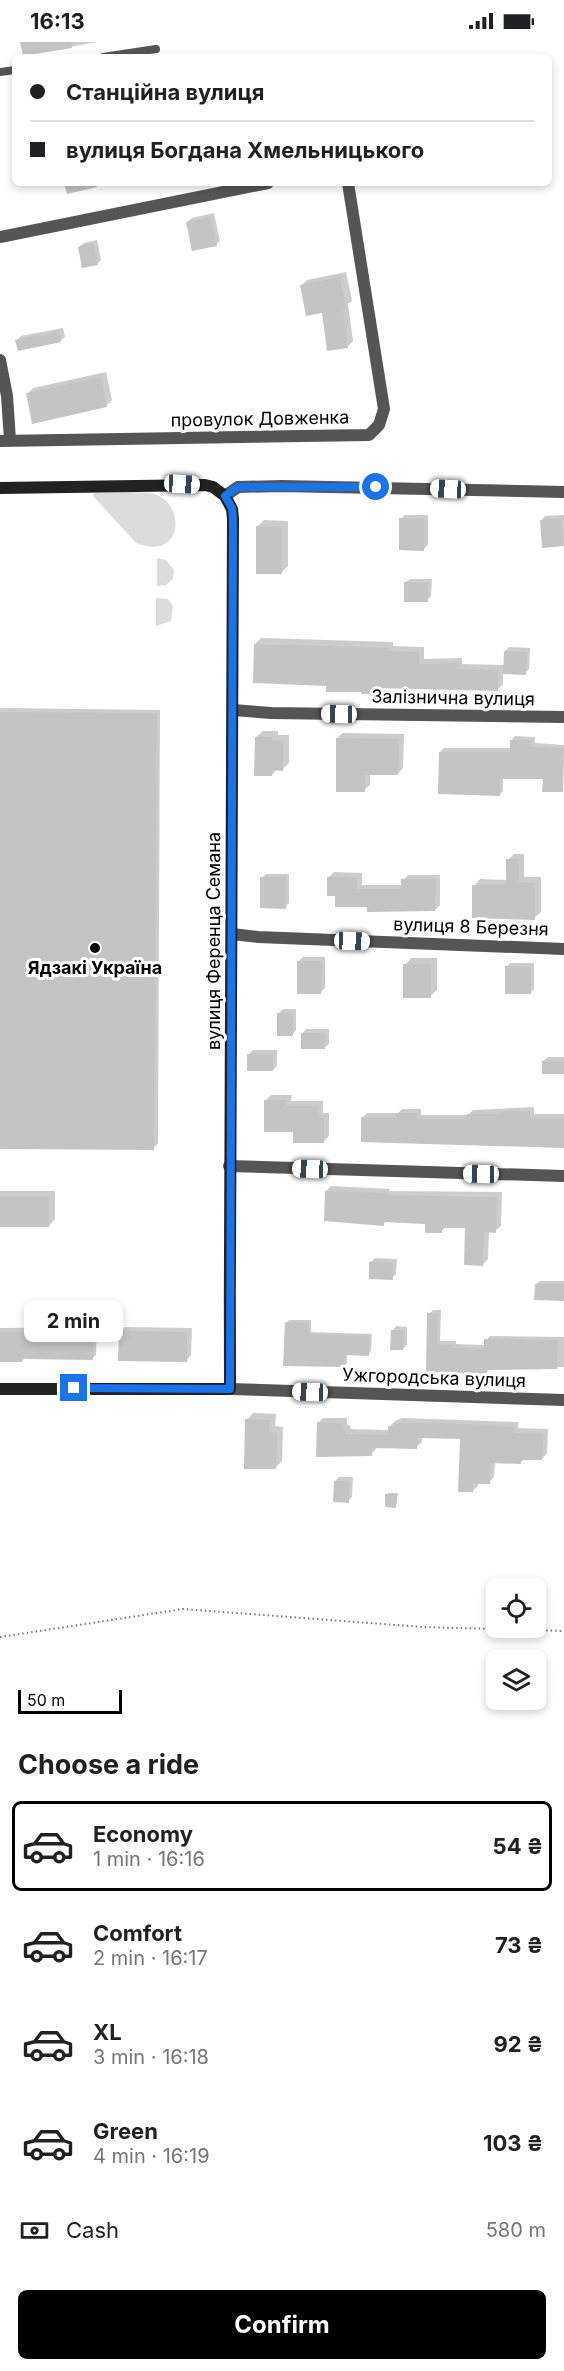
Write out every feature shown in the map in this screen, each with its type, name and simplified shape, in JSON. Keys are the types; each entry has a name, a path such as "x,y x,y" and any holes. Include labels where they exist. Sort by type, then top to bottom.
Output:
{"street":[{"path":"0,237 253,186"},
{"name":"провулок Довженка","path":"5,441 369,435 379,425 384,409 348,186"},
{"path":"0,360 8,396 5,441"},
{"path":"0,488 182,484 213,487 225,496 238,487 281,486 564,492"},
{"name":"вулиця Ференца Семана","path":"225,496 232,508 233,519 230,1389"},
{"name":"Залізнична вулиця","path":"233,710 271,713 564,717"},
{"name":"вулиця 8 Березня","path":"232,934 258,937 564,949"},
{"path":"230,1166 564,1176"},
{"path":"0,1389 230,1389"},
{"name":"Ужгородська вулиця","path":"230,1389 564,1400"}],"lane":[{"path":"123,54 156,49"}],"path":[{"path":"0,1636 183,1609 423,1627 564,1631"}],"shaded area":[{"path":"94,493 149,493 164,499 175,518 175,529 171,538 164,545 152,547 136,543 93,496"},
{"path":"157,558 166,560 174,570 173,579 166,585 157,586"},
{"path":"156,598 168,599 173,606 171,621 156,626"}],"building":[{"path":"20,42 71,42 72,48 23,54"},
{"path":"65,186 97,186 97,187 67,194"},
{"path":"210,217 217,246 192,251 186,222"},
{"path":"93,243 98,265 82,268 78,247"},
{"path":"340,277 346,308 343,309 348,348 327,351 322,313 306,316 300,285"},
{"path":"59,331 61,342 18,351 15,340"},
{"path":"101,377 107,407 32,424 26,393"},
{"path":"399,518 424,519 424,551 399,550"},
{"path":"561,518 564,546 542,548 540,520"},
{"path":"256,526 282,527 282,574 256,574"},
{"path":"404,582 428,583 428,602 404,602"},
{"path":"254,644 388,648 388,651 419,652 419,664 456,663 457,669 498,670 498,691 374,688 374,694 361,694 361,692 326,692 326,686 253,683"},
{"path":"504,651 527,652 526,675 503,674"},
{"path":"0,712 157,713 154,1150 0,1149"},
{"path":"255,737 272,737 272,741 283,741 283,771 272,770 272,776 254,776"},
{"path":"336,738 399,739 398,775 365,775 365,792 336,792"},
{"path":"510,740 531,740 531,747 564,748 563,792 542,792 543,779 500,779 500,796 438,794 439,752 510,752"},
{"path":"506,859 519,859 519,882 535,883 535,920 472,918 472,885 506,885"},
{"path":"260,877 286,877 286,909 260,908"},
{"path":"327,877 357,877 357,889 401,889 401,879 436,879 435,911 367,912 367,907 335,907 335,896 327,896"},
{"path":"297,961 322,961 321,994 297,994"},
{"path":"403,964 431,964 431,998 403,998"},
{"path":"505,966 531,967 531,994 505,994"},
{"path":"277,1013 293,1013 293,1036 277,1036"},
{"path":"301,1033 325,1033 325,1049 301,1049"},
{"path":"247,1054 273,1054 273,1071 247,1071"},
{"path":"542,1061 564,1061 564,1074 542,1074"},
{"path":"264,1100 287,1100 286,1106 318,1106 318,1118 324,1118 324,1143 293,1143 293,1132 264,1132"},
{"path":"502,1111 530,1111 530,1118 564,1118 564,1148 361,1142 361,1117 396,1117 396,1113 417,1113 417,1119 466,1119 467,1114 502,1114"},
{"path":"325,1191 385,1193 385,1195 497,1197 496,1233 484,1232 483,1266 464,1265 465,1228 442,1228 442,1233 425,1233 425,1224 384,1222 384,1226 324,1221"},
{"path":"0,1197 49,1197 49,1227 0,1227"},
{"path":"369,1262 393,1263 393,1280 369,1279"},
{"path":"535,1284 564,1284 564,1301 534,1300"},
{"path":"427,1313 438,1314 437,1344 453,1345 453,1348 484,1349 484,1339 558,1340 557,1369 487,1370 487,1374 426,1372"},
{"path":"285,1322 309,1323 309,1334 370,1336 369,1356 345,1355 345,1367 283,1366"},
{"path":"43,1330 93,1330 93,1360 22,1359 22,1362 0,1362 0,1332 43,1332"},
{"path":"391,1330 404,1330 403,1350 390,1350"},
{"path":"119,1331 187,1332 187,1362 118,1361"},
{"path":"245,1419 270,1420 269,1432 277,1433 276,1469 244,1469"},
{"path":"317,1422 342,1423 342,1430 345,1430 345,1434 388,1435 388,1426 395,1426 395,1423 450,1423 514,1427 514,1433 543,1434 542,1460 521,1460 521,1464 490,1463 490,1484 473,1484 473,1492 458,1492 460,1439 417,1438 417,1449 372,1448 372,1456 316,1457"},
{"path":"334,1481 349,1481 349,1503 333,1502"},
{"path":"385,1494 397,1494 396,1508 385,1507"}],"place":[{"name":"Ядзакі Україна","path":"95,948"}],"route":[{"path":"74,1388 230,1389 233,519 232,508 225,496 238,487 376,487"}]}
